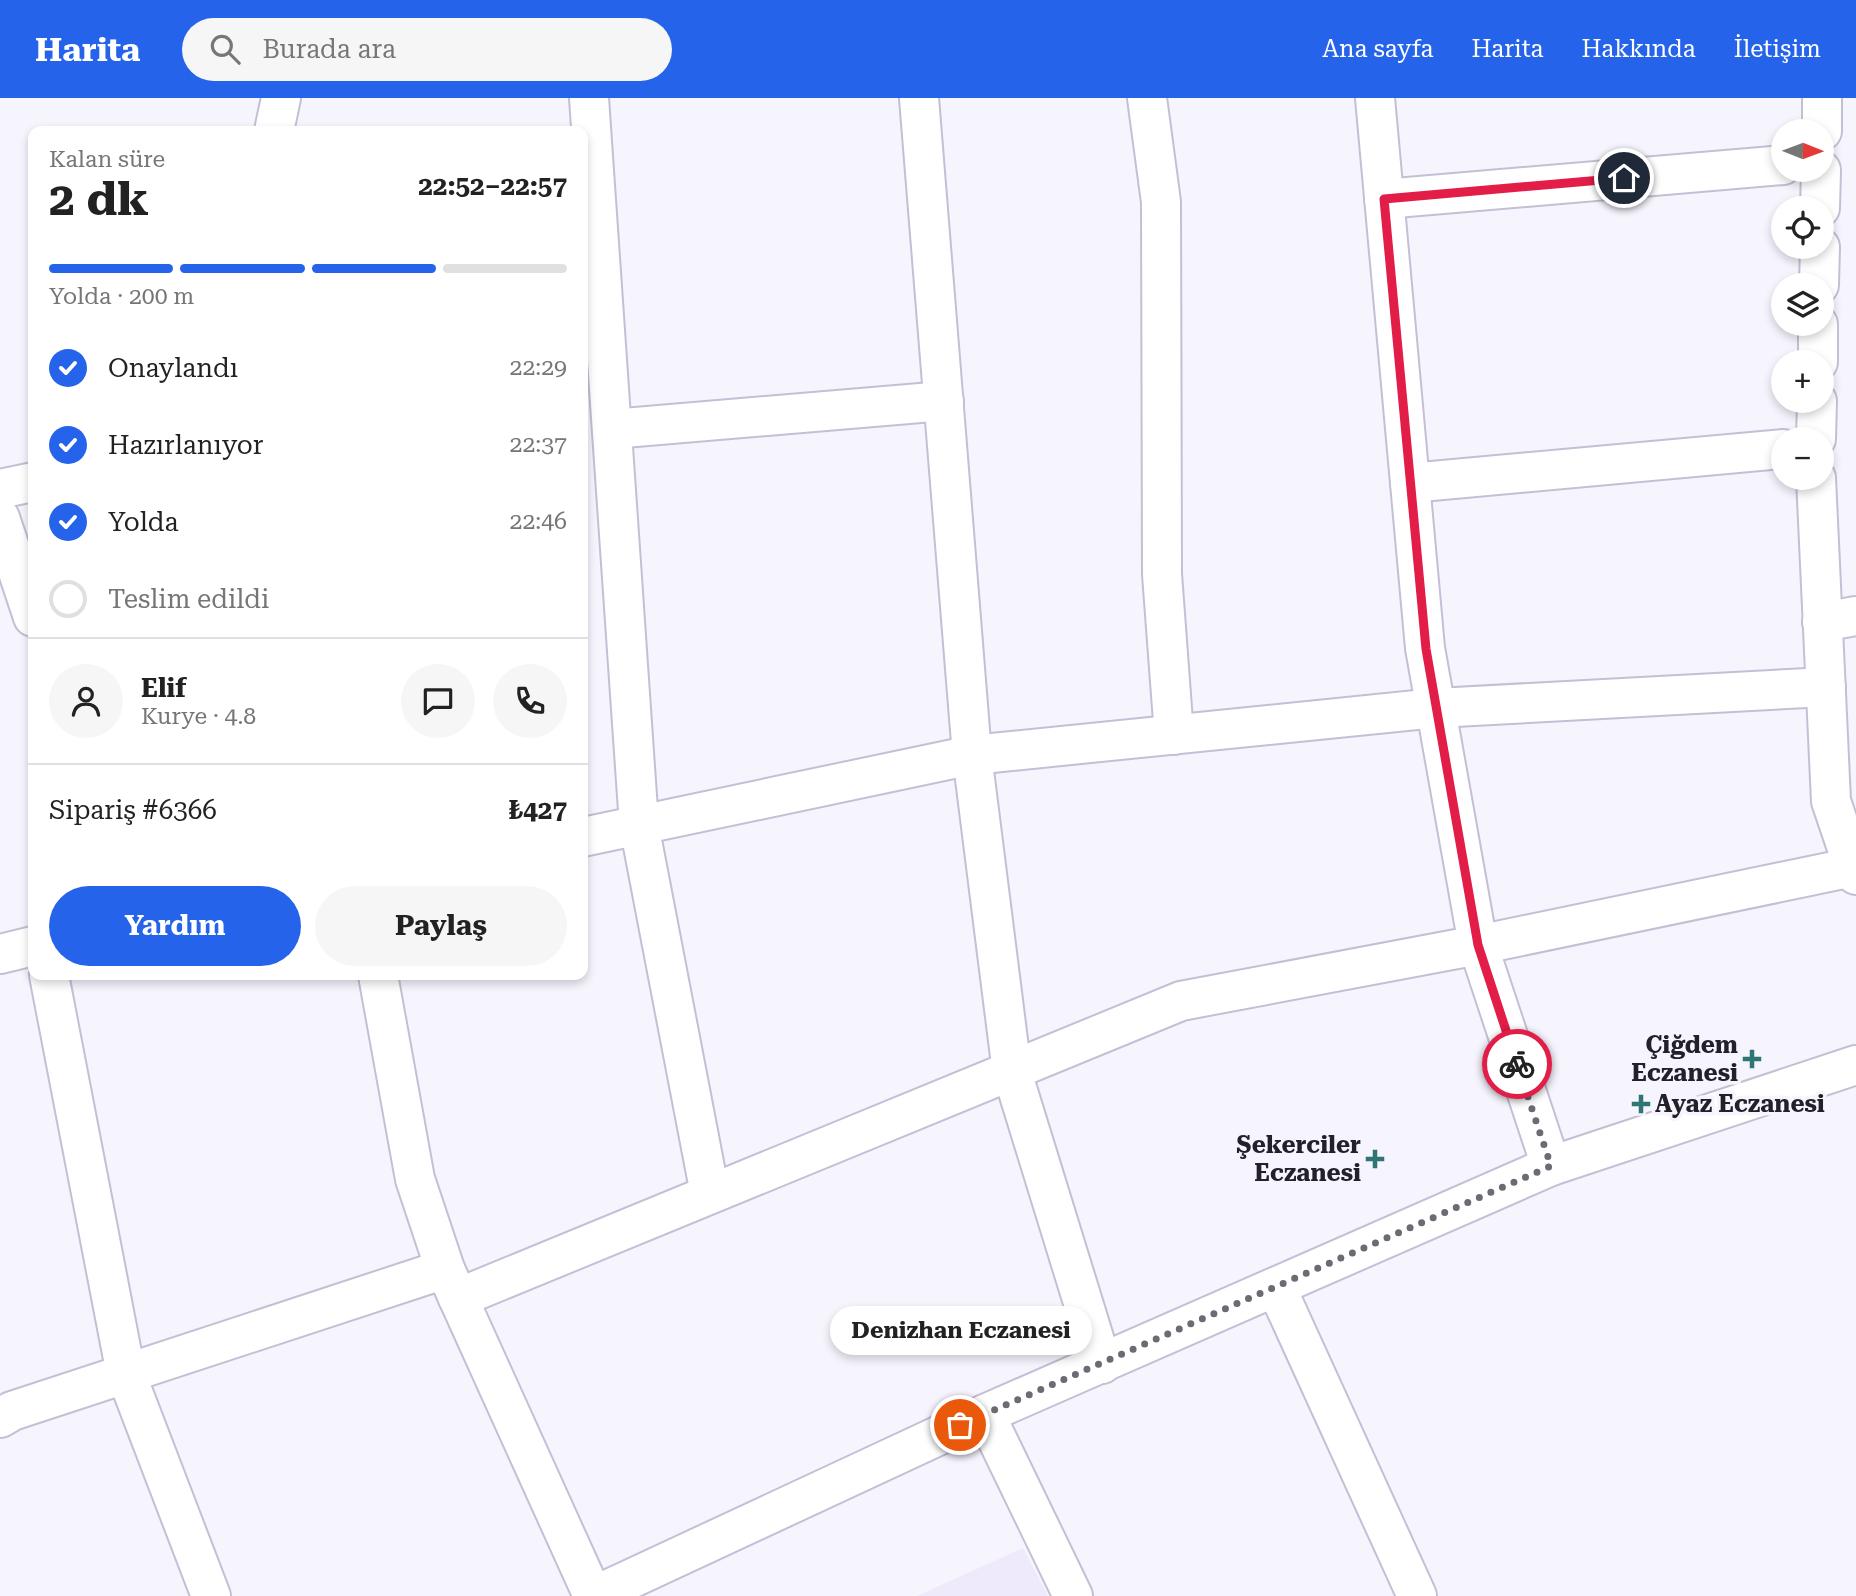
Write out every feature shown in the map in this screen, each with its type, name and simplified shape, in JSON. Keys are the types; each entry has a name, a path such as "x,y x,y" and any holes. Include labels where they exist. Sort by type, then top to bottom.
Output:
{"street":[{"path":"275,126 281,98"},
{"path":"589,98 639,825 710,1194"},
{"path":"919,98 972,755 1012,1072 1102,1364"},
{"path":"1147,98 1161,202 1162,573 1174,735"},
{"path":"1375,98 1426,649 1478,945 1551,1166"},
{"path":"1822,98 1822,119"},
{"path":"1384,199 1771,166"},
{"path":"612,429 944,401"},
{"path":"1410,483 1771,450"},
{"path":"0,489 28,483"},
{"path":"0,1418 12,1411 126,1374 451,1283 710,1194 1181,1001 1855,871 1831,801 1826,687 1839,619 1817,490"},
{"path":"0,518 28,602"},
{"path":"588,835 972,755 1436,708 1826,687"},
{"path":"0,954 28,947"},
{"path":"50,980 126,1374 211,1596"},
{"path":"379,980 415,1179 451,1283 594,1596 985,1414 1551,1166 1856,1065"},
{"path":"1276,1287 1418,1596"},
{"path":"985,1414 1073,1596"}],"shaded area":[{"path":"1023,1548 1048,1596 917,1596"}],"way so far":[{"path":"960,1425 1551,1166 1517,1064"}],"place":[{"name":"Çiğdem Eczanesi","path":"1752,1059"},
{"name":"Ayaz Eczanesi","path":"1641,1104"},
{"name":"Şekerciler Eczanesi","path":"1375,1159"},
{"name":"Denizhan Eczanesi","path":"960,1425"}],"route":[{"path":"1517,1064 1478,945 1426,649 1384,199 1624,178"}]}
